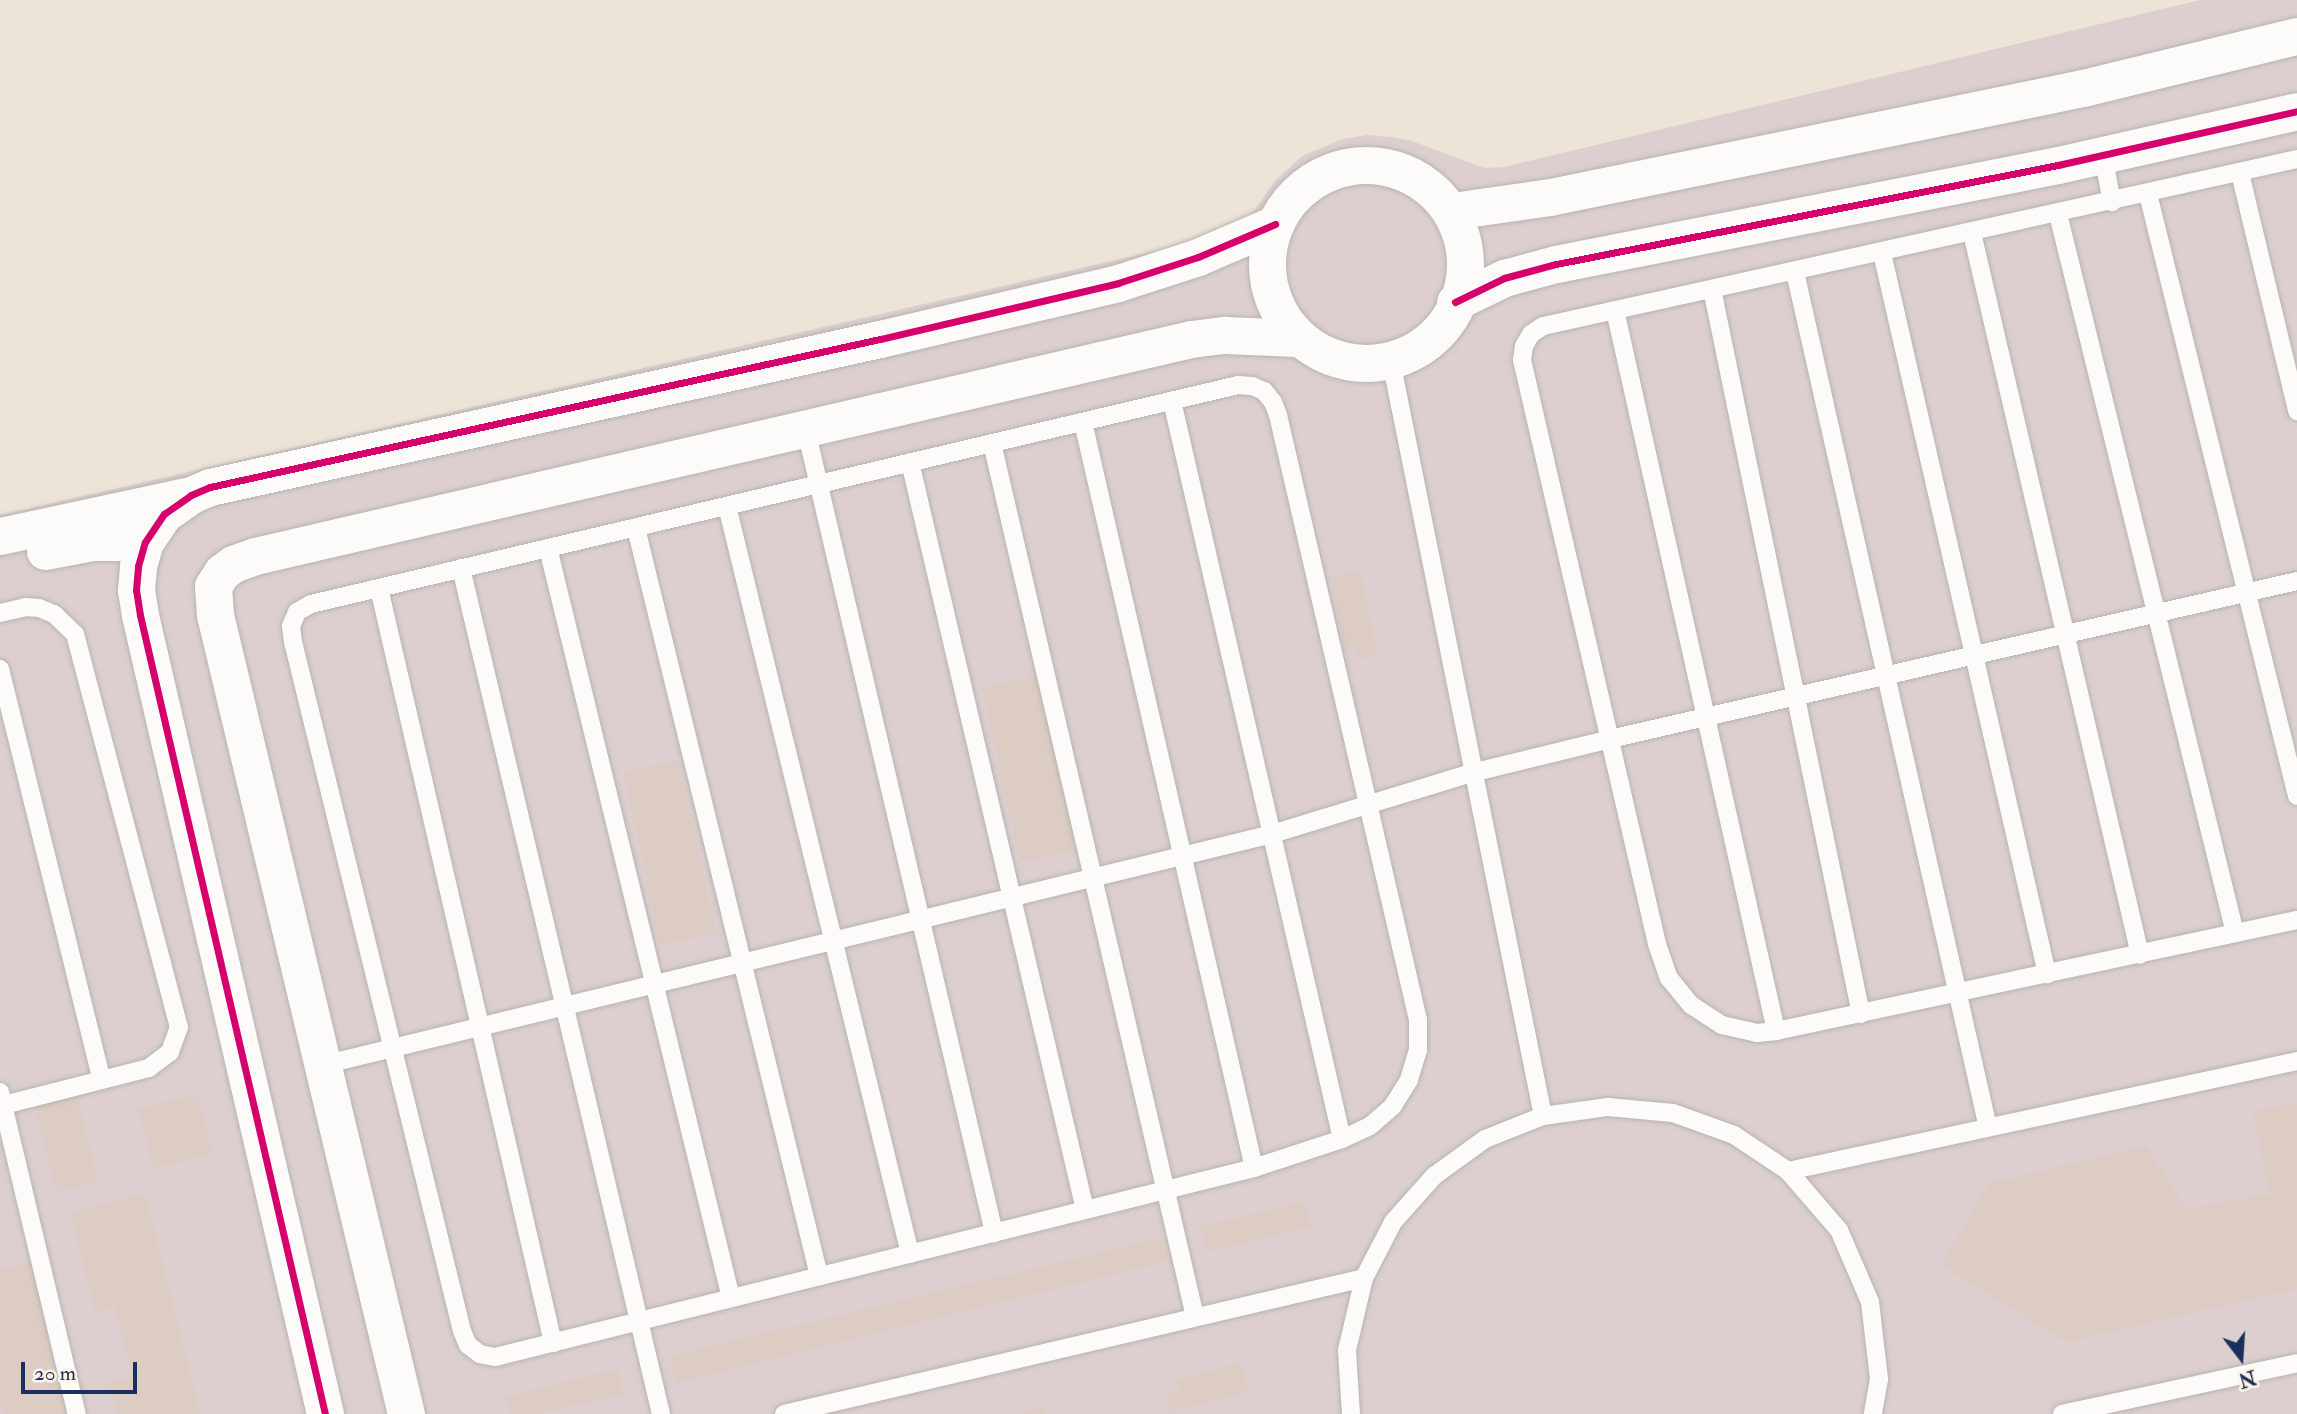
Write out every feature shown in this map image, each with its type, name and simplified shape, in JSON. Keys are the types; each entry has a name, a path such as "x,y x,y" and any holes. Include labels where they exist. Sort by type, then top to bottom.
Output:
{"street":[{"path":"1452,211 1521,203 2033,99 2297,36"},
{"path":"1455,302 1504,278 1543,267 2103,155 2297,111"},
{"path":"406,1414 215,615 213,586 222,572 233,564 255,556 1191,339 1226,335 1295,338 1329,359 1370,365 1391,361 1430,339 1445,322 1455,302 1461,256 1452,211 1423,180 1382,164 1360,164 1338,168 1301,189 1275,224 1268,267 1278,304 1295,338"},
{"path":"0,536 191,495 210,487 723,375 1118,283 1198,257 1275,224"},
{"path":"191,495 164,514 145,542 138,566 136,590 325,1414"},
{"path":"0,562 92,542 145,542"}],"lane":[{"path":"2103,155 2112,202"},
{"path":"2297,159 1543,326 1527,340 1522,360 1657,944 1669,978 1691,1005 1722,1024 1756,1033 1776,1031 2297,920"},
{"path":"2240,173 2297,411"},
{"path":"2148,194 2297,796"},
{"path":"2058,214 2235,933"},
{"path":"1972,233 2140,954"},
{"path":"1882,253 2047,974"},
{"path":"1795,271 1988,1128"},
{"path":"1712,289 1861,1014"},
{"path":"1615,310 1776,1031"},
{"path":"1391,361 1543,1116"},
{"path":"1238,386 1252,386 1264,391 1273,402 1418,1020 1418,1050 1409,1080 1392,1106 1370,1126 1342,1139 1254,1168 495,1357 480,1354 468,1345 462,1331 392,1048 290,626 297,612 311,604 1172,401 1238,386"},
{"path":"1172,401 1342,1139"},
{"path":"1083,422 1254,1168"},
{"path":"806,430 993,1233"},
{"path":"992,443 1195,1317"},
{"path":"910,462 1085,1210"},
{"path":"727,506 910,1254"},
{"path":"636,528 819,1276"},
{"path":"548,548 731,1298"},
{"path":"461,568 661,1414"},
{"path":"323,1065 1272,834 1475,772 2297,581"},
{"path":"379,588 553,1343"},
{"path":"0,613 24,607 39,608 54,614 75,634 177,1014 176,1040 161,1061 149,1068 1,1101 77,1414"},
{"path":"0,669 103,1080"},
{"path":"1788,1171 2297,1061"},
{"path":"1351,1414 1347,1350 1364,1278 1393,1222 1434,1176 1485,1139 1543,1116 1608,1107 1672,1113 1734,1135 1788,1171 1839,1230 1870,1302 1879,1379 1873,1414"},
{"path":"784,1414 1364,1278"},
{"path":"2062,1414 2297,1363"}],"shaded area":[{"path":"2200,0 2297,0 2297,1414 0,1414 0,515 1208,239 1251,215 1274,182 1302,156 1343,139 1367,135 1391,137 1412,141 1484,168 1504,167"}],"building":[{"path":"1360,571 1377,655 1358,659 1355,647 1345,649 1330,577"},
{"path":"1038,676 1075,850 1019,862 982,688"},
{"path":"679,760 716,933 660,945 623,772"},
{"path":"76,1092 98,1181 57,1192 34,1102"},
{"path":"197,1094 212,1154 154,1169 139,1109"},
{"path":"2297,1103 2297,1289 2066,1342 1941,1265 1989,1183 2147,1146 2186,1209 2270,1194 2253,1111"},
{"path":"145,1194 200,1414 117,1414 110,1383 133,1377 115,1307 95,1312 70,1212"},
{"path":"1305,1202 1311,1227 1206,1252 1200,1226"},
{"path":"1161,1238 1167,1261 676,1383 669,1356"},
{"path":"31,1263 66,1414 3,1414 0,1401 0,1270"},
{"path":"1240,1363 1248,1392 1170,1412 1166,1394 1179,1391 1176,1380"},
{"path":"617,1369 623,1394 541,1414 511,1414 506,1396"},
{"path":"1038,1408 1048,1414 1020,1414 1020,1413"}],"cycle path":[{"path":"1455,302 1504,278 1556,264 2058,165 2297,111"},
{"path":"325,1414 140,615 136,590 138,566 145,542 164,514 191,495 210,487 880,339 1118,283 1198,257 1275,224"}]}
